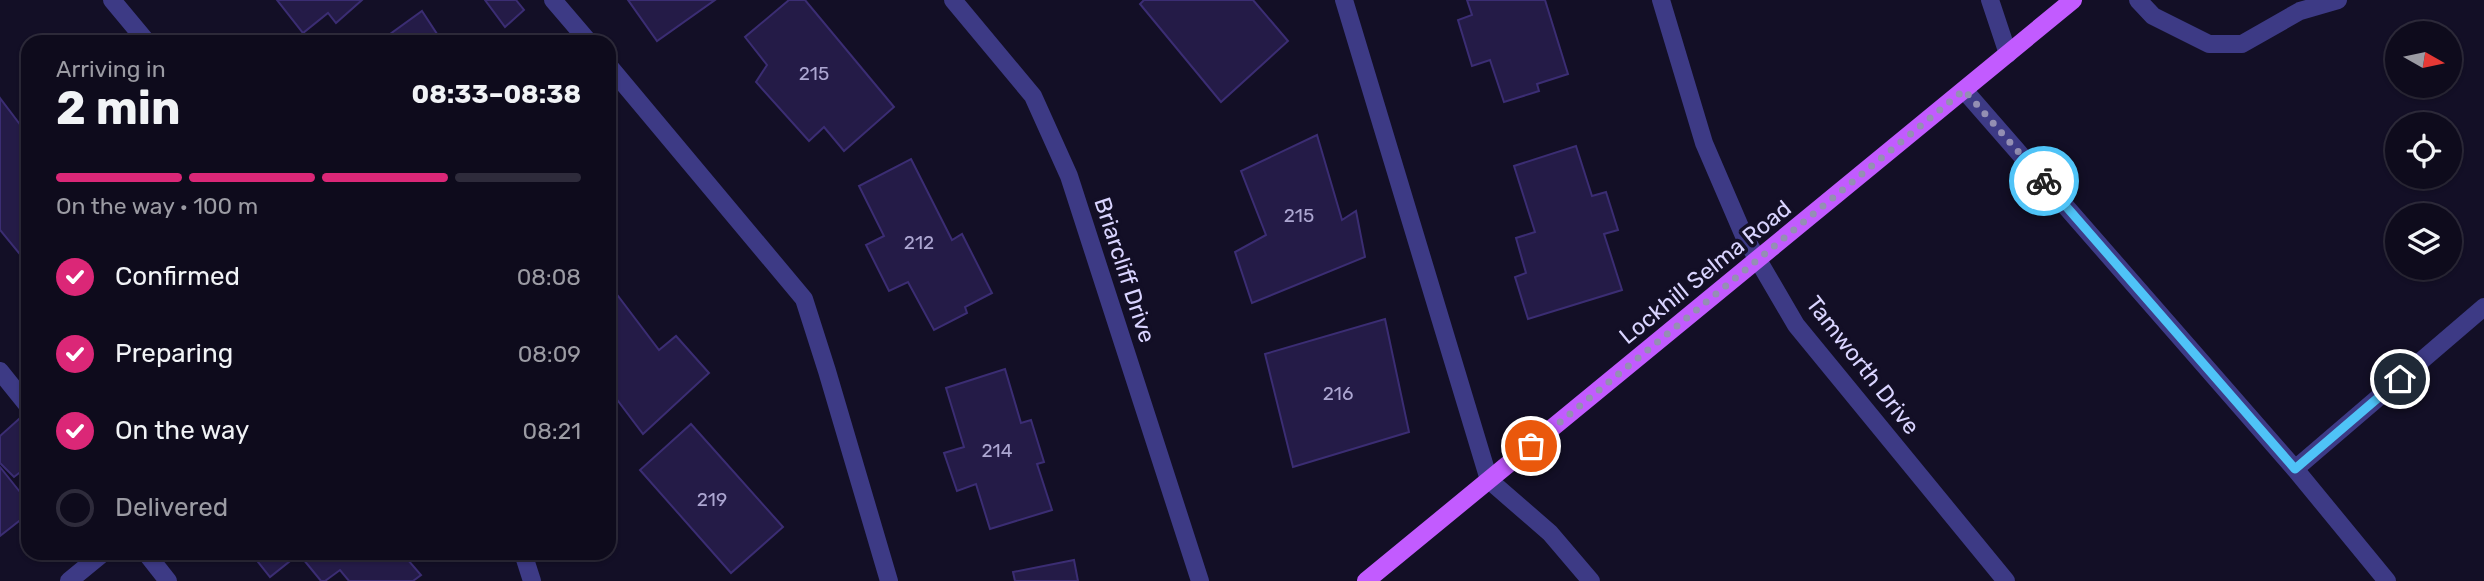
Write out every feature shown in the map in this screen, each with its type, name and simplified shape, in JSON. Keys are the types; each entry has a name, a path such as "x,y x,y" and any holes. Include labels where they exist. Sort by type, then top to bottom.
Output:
{"main road":[{"name":"Lockhill Selma Road","path":"1366,581 2073,0"}],"street":[{"path":"112,0 141,35"},
{"path":"553,0 583,35"},
{"name":"Briarcliff Drive","path":"953,0 1032,96 1069,176 1200,581"},
{"path":"1344,0 1489,480 1550,533 1591,581"},
{"name":"Tamworth Drive","path":"1661,0 1704,143 1744,236 1796,325 2006,581"},
{"path":"1990,0 2008,54"},
{"path":"2138,0 2153,16 2209,44 2242,44 2300,11 2338,0"},
{"path":"616,74 804,299 889,581"},
{"path":"1964,90 2295,469 2387,581"},
{"path":"2295,469 2484,307"},
{"path":"0,371 21,397"},
{"path":"69,581 94,560"},
{"path":"152,560 168,581"},
{"path":"525,560 532,581"}],"building":[{"path":"277,0 362,0 336,23 328,13 303,33"},
{"path":"485,0 516,0 524,10 505,27"},
{"path":"628,0 715,0 657,41"},
{"path":"789,0 805,0 894,107 844,151 824,127 809,141 756,82 767,65 745,37"},
{"path":"1144,0 1253,0 1288,41 1221,102 1140,4"},
{"path":"1467,0 1545,0 1568,74 1537,84 1539,91 1504,102 1490,60 1472,66 1458,20 1472,15"},
{"path":"422,11 438,35 389,35"},
{"path":"0,98 21,126 21,256 0,230"},
{"path":"1317,135 1342,220 1356,211 1365,257 1252,303 1235,252 1266,235 1241,171"},
{"path":"1576,146 1592,196 1606,192 1618,230 1604,234 1622,290 1528,319 1515,277 1526,273 1516,238 1535,232 1514,166"},
{"path":"911,159 952,240 962,234 992,293 965,307 967,313 934,330 908,282 889,291 866,245 884,236 859,186"},
{"path":"616,293 659,350 676,336 709,373 643,434 616,398"},
{"path":"1385,319 1409,432 1293,467 1265,354"},
{"path":"1005,369 1021,423 1031,420 1044,462 1037,464 1052,510 990,529 976,484 957,491 944,453 964,447 946,388"},
{"path":"19,419 21,472 14,477 0,463 0,436"},
{"path":"691,424 783,527 731,573 640,470"},
{"path":"0,467 21,493 21,520 0,536"},
{"path":"257,560 291,560 270,577"},
{"path":"304,560 408,560 421,575 413,581 349,581 340,570 321,581"},
{"path":"1074,560 1078,581 1015,581 1013,572"}],"way so far":[{"path":"1531,446 1964,90 2044,181"}],"route":[{"path":"2044,181 2295,469 2400,379"}]}
